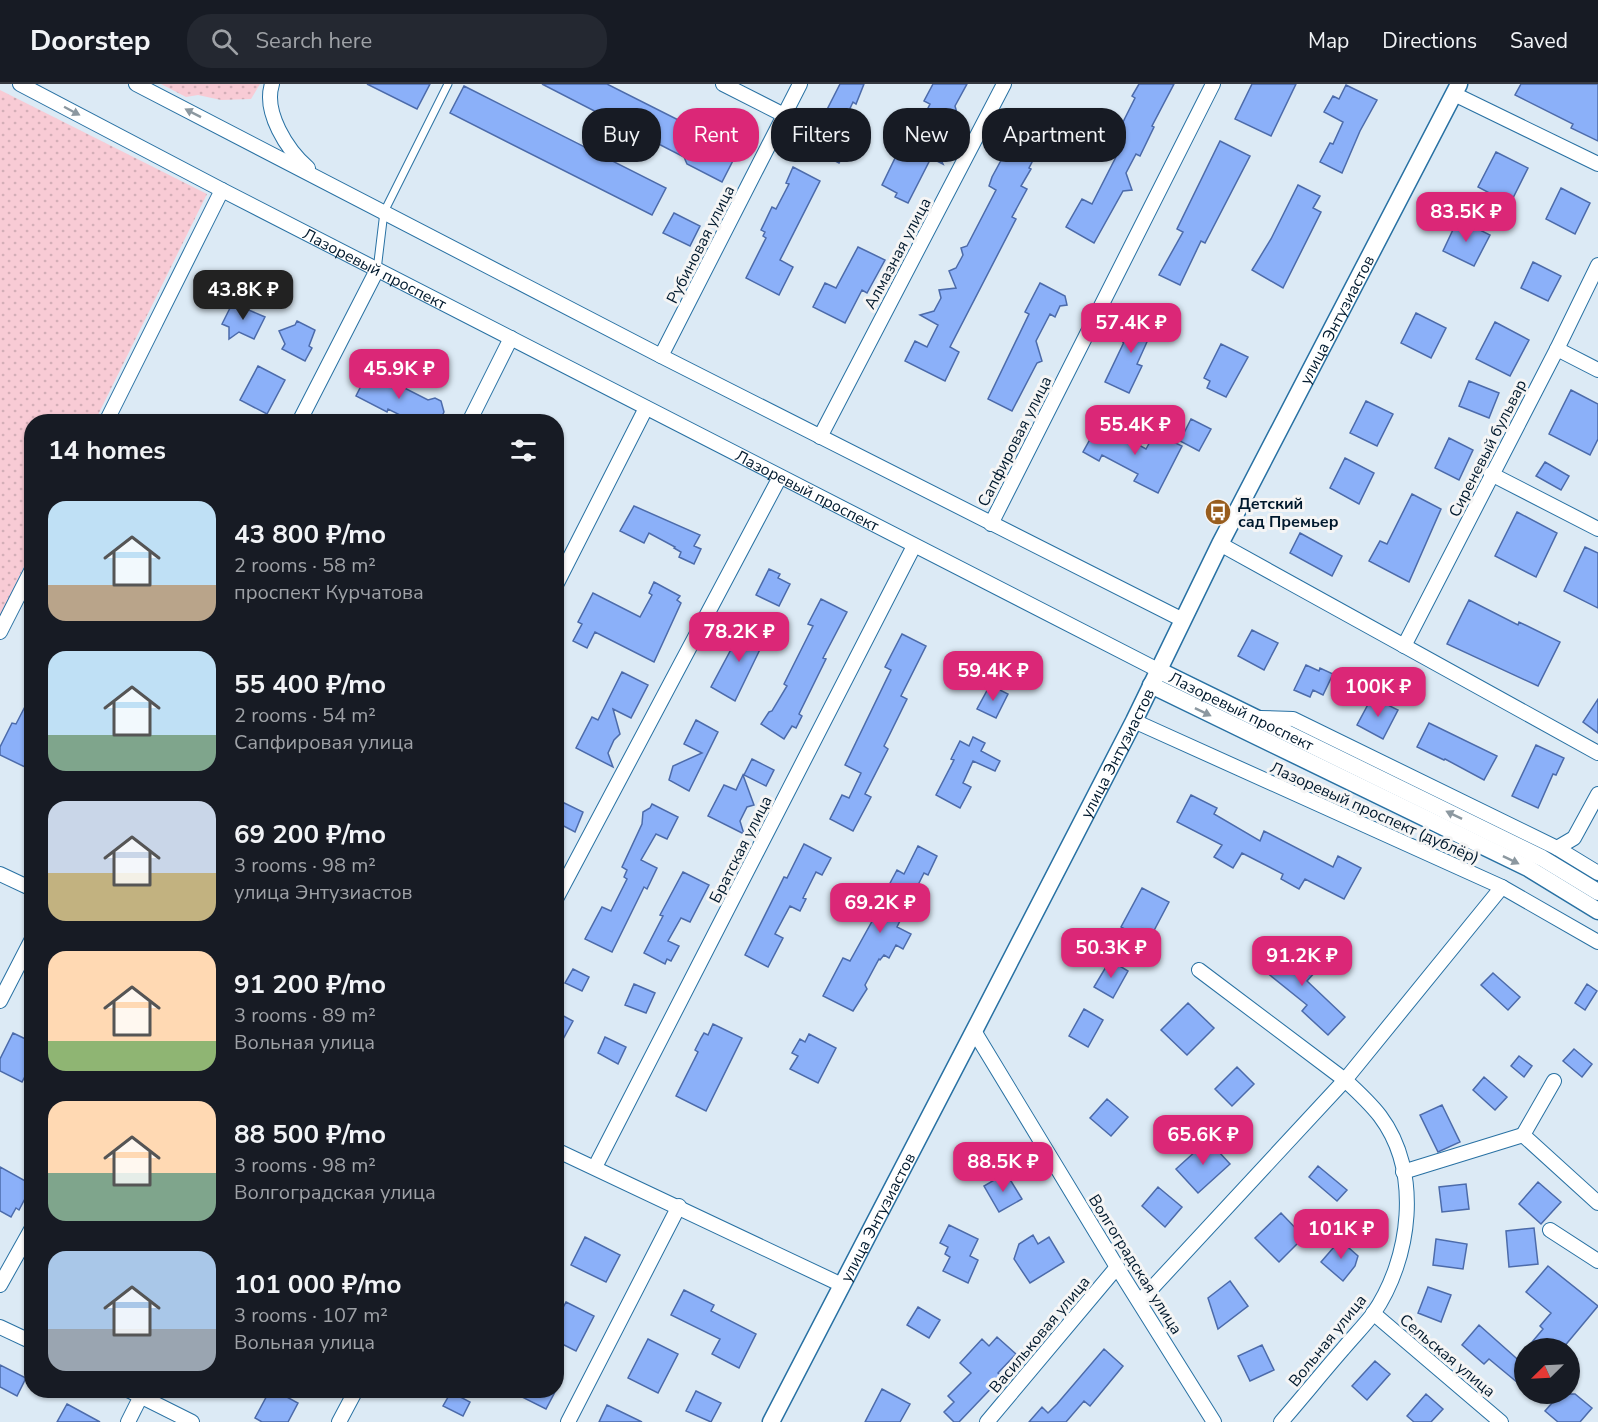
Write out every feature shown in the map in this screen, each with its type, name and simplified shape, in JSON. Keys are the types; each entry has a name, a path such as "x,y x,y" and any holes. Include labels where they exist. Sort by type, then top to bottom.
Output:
{"street":[{"name":"Лазоревый проспект","path":"20,84 914,546 1254,718 1542,858 1598,892"},
{"path":"136,84 661,356 1183,620"},
{"path":"272,84 269,106 275,121 300,161 321,179"},
{"path":"723,84 771,108"},
{"name":"Рубиновая улица","path":"788,108 800,84"},
{"name":"Алмазная улица","path":"820,437 1004,84"},
{"name":"Сапфировая улица","path":"991,524 1213,84"},
{"path":"1456,89 1598,164"},
{"name":"улица Энтузиастов","path":"771,1422 1134,721 1220,544 1456,89"},
{"name":"Рубиновая улица","path":"661,356 771,140"},
{"path":"110,414 222,190"},
{"name":"Сиреневый бульвар","path":"1404,646 1598,265"},
{"path":"303,414 377,270"},
{"path":"473,414 511,338"},
{"path":"1557,349 1598,370"},
{"path":"564,569 646,408"},
{"path":"1491,474 1598,529"},
{"path":"564,884 780,477"},
{"path":"1220,544 1598,753"},
{"name":"Братская улица","path":"595,1167 914,546"},
{"path":"0,632 24,585"},
{"name":"Лазоревый проспект","path":"1151,686 1528,868 1598,911"},
{"path":"1254,718 1293,719 1557,848 1598,873"},
{"name":"Лазоревый проспект (дублёр)","path":"1134,721 1502,887 1598,942"},
{"path":"1557,848 1574,838 1598,794"},
{"path":"0,874 24,885"},
{"path":"1140,1301 1345,1080 1502,887"},
{"path":"0,1001 24,954"},
{"name":"Вольная улица","path":"1199,970 1345,1080 1381,1118 1396,1145 1406,1185 1406,1233 1396,1270 1373,1313 1281,1422"},
{"name":"Волгоградская улица","path":"974,1031 1214,1422"},
{"path":"1403,1172 1522,1135 1554,1081"},
{"path":"1522,1135 1598,1203"},
{"path":"564,1153 842,1285"},
{"path":"568,1422 679,1206"},
{"path":"1550,1230 1598,1261"},
{"path":"0,1285 24,1242"},
{"name":"Васильковая улица","path":"987,1422 1117,1267"},
{"name":"Сельская улица","path":"1373,1313 1501,1422"},
{"path":"0,1327 24,1338"},
{"path":"128,1422 141,1398"},
{"path":"150,1398 192,1422"},
{"path":"339,1422 352,1398"}],"lane":[{"path":"377,270 384,212 448,84"}],"shaded area":[{"path":"161,84 260,84 251,99 221,100 198,95 186,97"},
{"path":"0,90 207,194 98,414 24,414 24,566 0,616"}],"building":[{"path":"367,84 430,84 417,109"},
{"path":"542,84 607,84 655,108 589,108"},
{"path":"840,84 864,84 856,104 853,102 850,108 828,108"},
{"path":"933,84 967,84 956,108 928,108 930,104 924,101"},
{"path":"1139,84 1174,84 1152,126 1154,127 1140,156 1136,154 1126,173 1132,190 1123,191 1094,243 1066,227 1082,199 1092,204 1113,162 1126,162 1126,116 1135,98 1132,96"},
{"path":"1252,84 1296,84 1271,136 1235,119"},
{"path":"1521,84 1598,84 1598,141 1571,128 1573,124 1515,95"},
{"path":"1346,85 1377,100 1360,131 1342,173 1320,162 1330,143 1333,144 1343,122 1324,112 1333,96 1339,99"},
{"path":"464,86 582,146 582,162 615,162 666,188 652,215 450,113"},
{"path":"661,111 673,117 673,151 661,145"},
{"path":"1220,141 1250,156 1205,243 1201,241 1180,285 1159,275 1183,232 1177,229"},
{"path":"1496,152 1528,168 1510,204 1478,187"},
{"path":"686,162 732,162 722,182"},
{"path":"893,162 929,162 908,203 895,197 897,193 882,185"},
{"path":"1000,162 1032,162 1029,168 1031,169 1021,186 1027,189 1012,217 1016,219 950,347 959,352 945,381 905,361 915,341 927,347 938,325 920,315 934,311 941,298 939,290 956,288 949,271 956,268 963,255 961,248 967,246 996,190 989,186"},
{"path":"793,167 820,181 780,260 793,267 779,295 746,278 766,238 763,236 765,232 761,230 772,207 776,209 789,184 786,183"},
{"path":"1298,185 1320,196 1313,208 1321,212 1283,288 1252,270 1271,239"},
{"path":"1561,188 1590,203 1575,234 1546,219"},
{"path":"674,213 700,226 690,246 663,233"},
{"path":"1458,219 1490,235 1474,266 1443,251"},
{"path":"858,247 885,260 867,293 862,290 845,323 813,307 825,283 836,288"},
{"path":"1533,262 1561,276 1548,301 1521,288"},
{"path":"1040,283 1065,296 1067,305 1060,306 1055,317 1050,314 1036,341 1042,361 1037,363 1012,411 988,399 1029,314 1025,312"},
{"path":"238,301 244,304 244,308 265,317 254,339 239,332 229,339 229,327 222,324 232,304"},
{"path":"1136,313 1156,322 1137,364 1142,366 1129,393 1105,382"},
{"path":"1416,313 1446,328 1431,358 1401,343"},
{"path":"297,321 315,330 309,346 312,348 305,361 282,349 285,344 279,331 295,325"},
{"path":"1495,322 1529,340 1510,376 1476,359"},
{"path":"1221,344 1248,357 1226,397 1207,388 1210,381 1204,378"},
{"path":"258,366 285,380 267,414 240,400"},
{"path":"369,370 428,400 435,398 441,401 444,412 443,414 398,414 388,409 387,412 356,396"},
{"path":"1469,381 1499,393 1489,418 1459,406"},
{"path":"1571,390 1598,404 1598,439 1590,455 1549,434"},
{"path":"1366,401 1393,414 1377,446 1350,433"},
{"path":"1191,419 1211,429 1199,451 1180,441"},
{"path":"1099,423 1146,449 1151,440 1158,443 1161,436 1182,446 1158,493 1134,481 1138,474 1102,455 1099,461 1083,452"},
{"path":"1449,438 1473,450 1459,480 1435,468"},
{"path":"1345,458 1374,473 1359,504 1330,488"},
{"path":"1545,462 1569,476 1561,490 1536,476"},
{"path":"1412,494 1441,509 1409,582 1369,561 1380,541 1387,544"},
{"path":"634,506 700,535 694,546 701,549 694,564 679,557 681,552 675,547 649,533 644,543 620,531"},
{"path":"1517,512 1557,533 1536,577 1495,556"},
{"path":"1300,533 1342,556 1332,576 1290,553"},
{"path":"1585,547 1598,553 1598,608 1564,591"},
{"path":"769,569 780,574 778,578 790,584 779,606 756,595"},
{"path":"654,582 680,596 677,600 681,603 654,662 595,632 587,648 573,641 582,624 578,622 593,593 640,617 652,595 649,593"},
{"path":"821,599 847,612 823,658 826,659 799,714 802,716 796,728 792,726 784,739 761,724 787,686 784,684 813,626 808,624"},
{"path":"1469,600 1518,625 1519,622 1560,642 1538,686 1447,644"},
{"path":"744,625 766,637 735,701 711,687"},
{"path":"1252,630 1278,643 1264,670 1238,656"},
{"path":"902,634 926,646 901,696 907,699 884,746 888,749 865,794 871,797 853,831 830,819 842,795 849,798 861,773 845,765 891,670 885,667"},
{"path":"1306,665 1333,674 1323,695 1313,690 1310,697 1294,690"},
{"path":"622,672 648,685 631,718 613,709 620,734 614,740 608,753 613,767 576,748 592,717 598,720"},
{"path":"990,685 1008,694 996,718 977,709"},
{"path":"1372,697 1398,710 1383,739 1357,725"},
{"path":"1598,699 1598,733 1583,722"},
{"path":"24,708 24,767 0,755 0,747 12,723 16,724"},
{"path":"696,720 718,732 689,791 669,780 673,766 702,753 684,744"},
{"path":"1429,723 1497,756 1484,780 1417,747"},
{"path":"973,737 985,743 981,751 1000,761 995,771 973,761 963,783 971,787 960,808 936,795 954,760 951,759 960,741 969,746"},
{"path":"1536,745 1564,758 1556,775 1553,774 1538,808 1512,796"},
{"path":"752,759 774,770 766,786 744,775"},
{"path":"743,775 754,805 747,807 740,821 744,834 708,816 724,785 736,790"},
{"path":"1191,795 1217,808 1214,814 1260,841 1264,831 1333,867 1338,856 1361,868 1344,899 1305,879 1299,889 1281,879 1283,874 1242,853 1233,868 1214,857 1222,845 1177,822"},
{"path":"564,803 583,812 575,832 564,826"},
{"path":"652,804 678,817 667,839 656,834 641,860 657,868 647,889 644,887 612,952 585,939 602,907 611,911 627,879 624,877 627,870 622,867 642,824 643,812"},
{"path":"804,844 831,858 822,875 816,872 803,898 806,899 800,911 790,906 775,934 783,938 768,967 745,955 784,877 787,878"},
{"path":"918,846 937,856 928,875 924,873 897,927 911,934 903,949 896,945 889,958 884,955 879,959 865,985 867,989 853,1011 823,996 843,958 850,961 881,905 879,904 897,870 904,874"},
{"path":"683,872 709,885 690,922 681,918 668,941 679,946 671,961 667,959 665,964 644,953 663,916 660,915"},
{"path":"1142,888 1169,902 1148,942 1121,927"},
{"path":"1283,942 1317,970 1307,981 1345,1017 1328,1035 1302,1011 1307,1005 1261,968"},
{"path":"1110,960 1128,971 1113,998 1094,987"},
{"path":"573,969 589,977 582,991 565,983"},
{"path":"1493,973 1520,997 1508,1010 1481,985"},
{"path":"634,984 655,993 646,1013 625,1005"},
{"path":"1587,984 1597,991 1585,1010 1575,1003"},
{"path":"1188,1003 1214,1028 1187,1055 1161,1030"},
{"path":"1084,1009 1103,1020 1088,1047 1069,1036"},
{"path":"564,1016 573,1021 564,1037"},
{"path":"713,1024 742,1038 706,1111 676,1096 698,1052 695,1050 701,1038 704,1033 708,1035"},
{"path":"13,1033 24,1038 24,1078 22,1082 0,1071 0,1059"},
{"path":"809,1034 836,1048 818,1083 790,1069 798,1056 792,1053 800,1039 805,1042"},
{"path":"605,1037 626,1047 618,1064 598,1053"},
{"path":"1574,1049 1592,1064 1582,1077 1563,1061"},
{"path":"1519,1056 1532,1066 1524,1077 1511,1066"},
{"path":"1237,1067 1254,1084 1232,1106 1215,1089"},
{"path":"1484,1077 1507,1097 1495,1110 1473,1090"},
{"path":"1107,1099 1128,1117 1111,1136 1090,1118"},
{"path":"1442,1105 1460,1142 1438,1152 1420,1115"},
{"path":"1208,1140 1230,1164 1198,1193 1176,1169"},
{"path":"1318,1166 1347,1190 1337,1201 1309,1177"},
{"path":"0,1167 24,1180 24,1201 19,1210 16,1208 11,1217 0,1211"},
{"path":"1006,1173 1022,1199 999,1212 984,1186"},
{"path":"1538,1182 1561,1202 1541,1224 1519,1204"},
{"path":"1466,1184 1469,1209 1442,1212 1439,1187"},
{"path":"1158,1187 1182,1207 1165,1227 1142,1206"},
{"path":"1281,1213 1304,1237 1279,1262 1255,1238"},
{"path":"949,1225 978,1239 970,1256 978,1260 968,1283 943,1271 950,1257 945,1254 948,1247 940,1243"},
{"path":"1534,1228 1538,1264 1509,1267 1506,1231"},
{"path":"1033,1235 1038,1244 1049,1237 1064,1262 1030,1283 1014,1259 1019,1244"},
{"path":"585,1237 620,1255 606,1282 571,1265"},
{"path":"1436,1239 1467,1244 1463,1269 1433,1265"},
{"path":"1340,1240 1358,1256 1355,1266 1343,1281 1321,1262"},
{"path":"1548,1266 1598,1306 1571,1338 1535,1338 1543,1329 1540,1326 1551,1313 1526,1292"},
{"path":"1230,1281 1248,1306 1218,1329 1208,1298"},
{"path":"1428,1287 1451,1295 1441,1322 1418,1313"},
{"path":"684,1290 714,1305 711,1311 756,1334 739,1368 712,1354 720,1339 671,1315"},
{"path":"566,1302 594,1316 576,1351 564,1345 564,1306"},
{"path":"918,1307 940,1320 929,1338 907,1325"},
{"path":"1479,1325 1514,1356 1514,1380 1489,1359 1484,1364 1462,1345"},
{"path":"997,1337 1016,1354 998,1373 1002,1377 959,1422 954,1422 944,1412 954,1402 948,1396 971,1373 960,1363 982,1339 989,1346"},
{"path":"648,1339 678,1354 658,1393 628,1378"},
{"path":"1262,1345 1274,1370 1250,1381 1238,1356"},
{"path":"1104,1349 1123,1366 1090,1406 1084,1401 1066,1422 1029,1422 1042,1407 1048,1413"},
{"path":"1375,1361 1390,1374 1367,1400 1352,1386"},
{"path":"0,1365 24,1377 17,1396 0,1387"},
{"path":"882,1389 910,1404 900,1422 865,1422"},
{"path":"696,1391 721,1403 711,1422 686,1411"},
{"path":"1426,1394 1443,1409 1431,1422 1414,1422 1407,1416"},
{"path":"266,1398 289,1398 298,1403 288,1422 262,1422 255,1418"},
{"path":"448,1398 462,1398 470,1402 463,1416 443,1406"},
{"path":"524,1398 552,1398 546,1409"},
{"path":"1580,1398 1592,1408 1580,1422 1558,1422 1545,1411 1551,1404 1580,1404"},
{"path":"67,1404 100,1422 57,1422"},
{"path":"607,1405 642,1422 599,1422"}],"place":[{"name":"Детский сад Премьер","path":"1218,512"}]}
